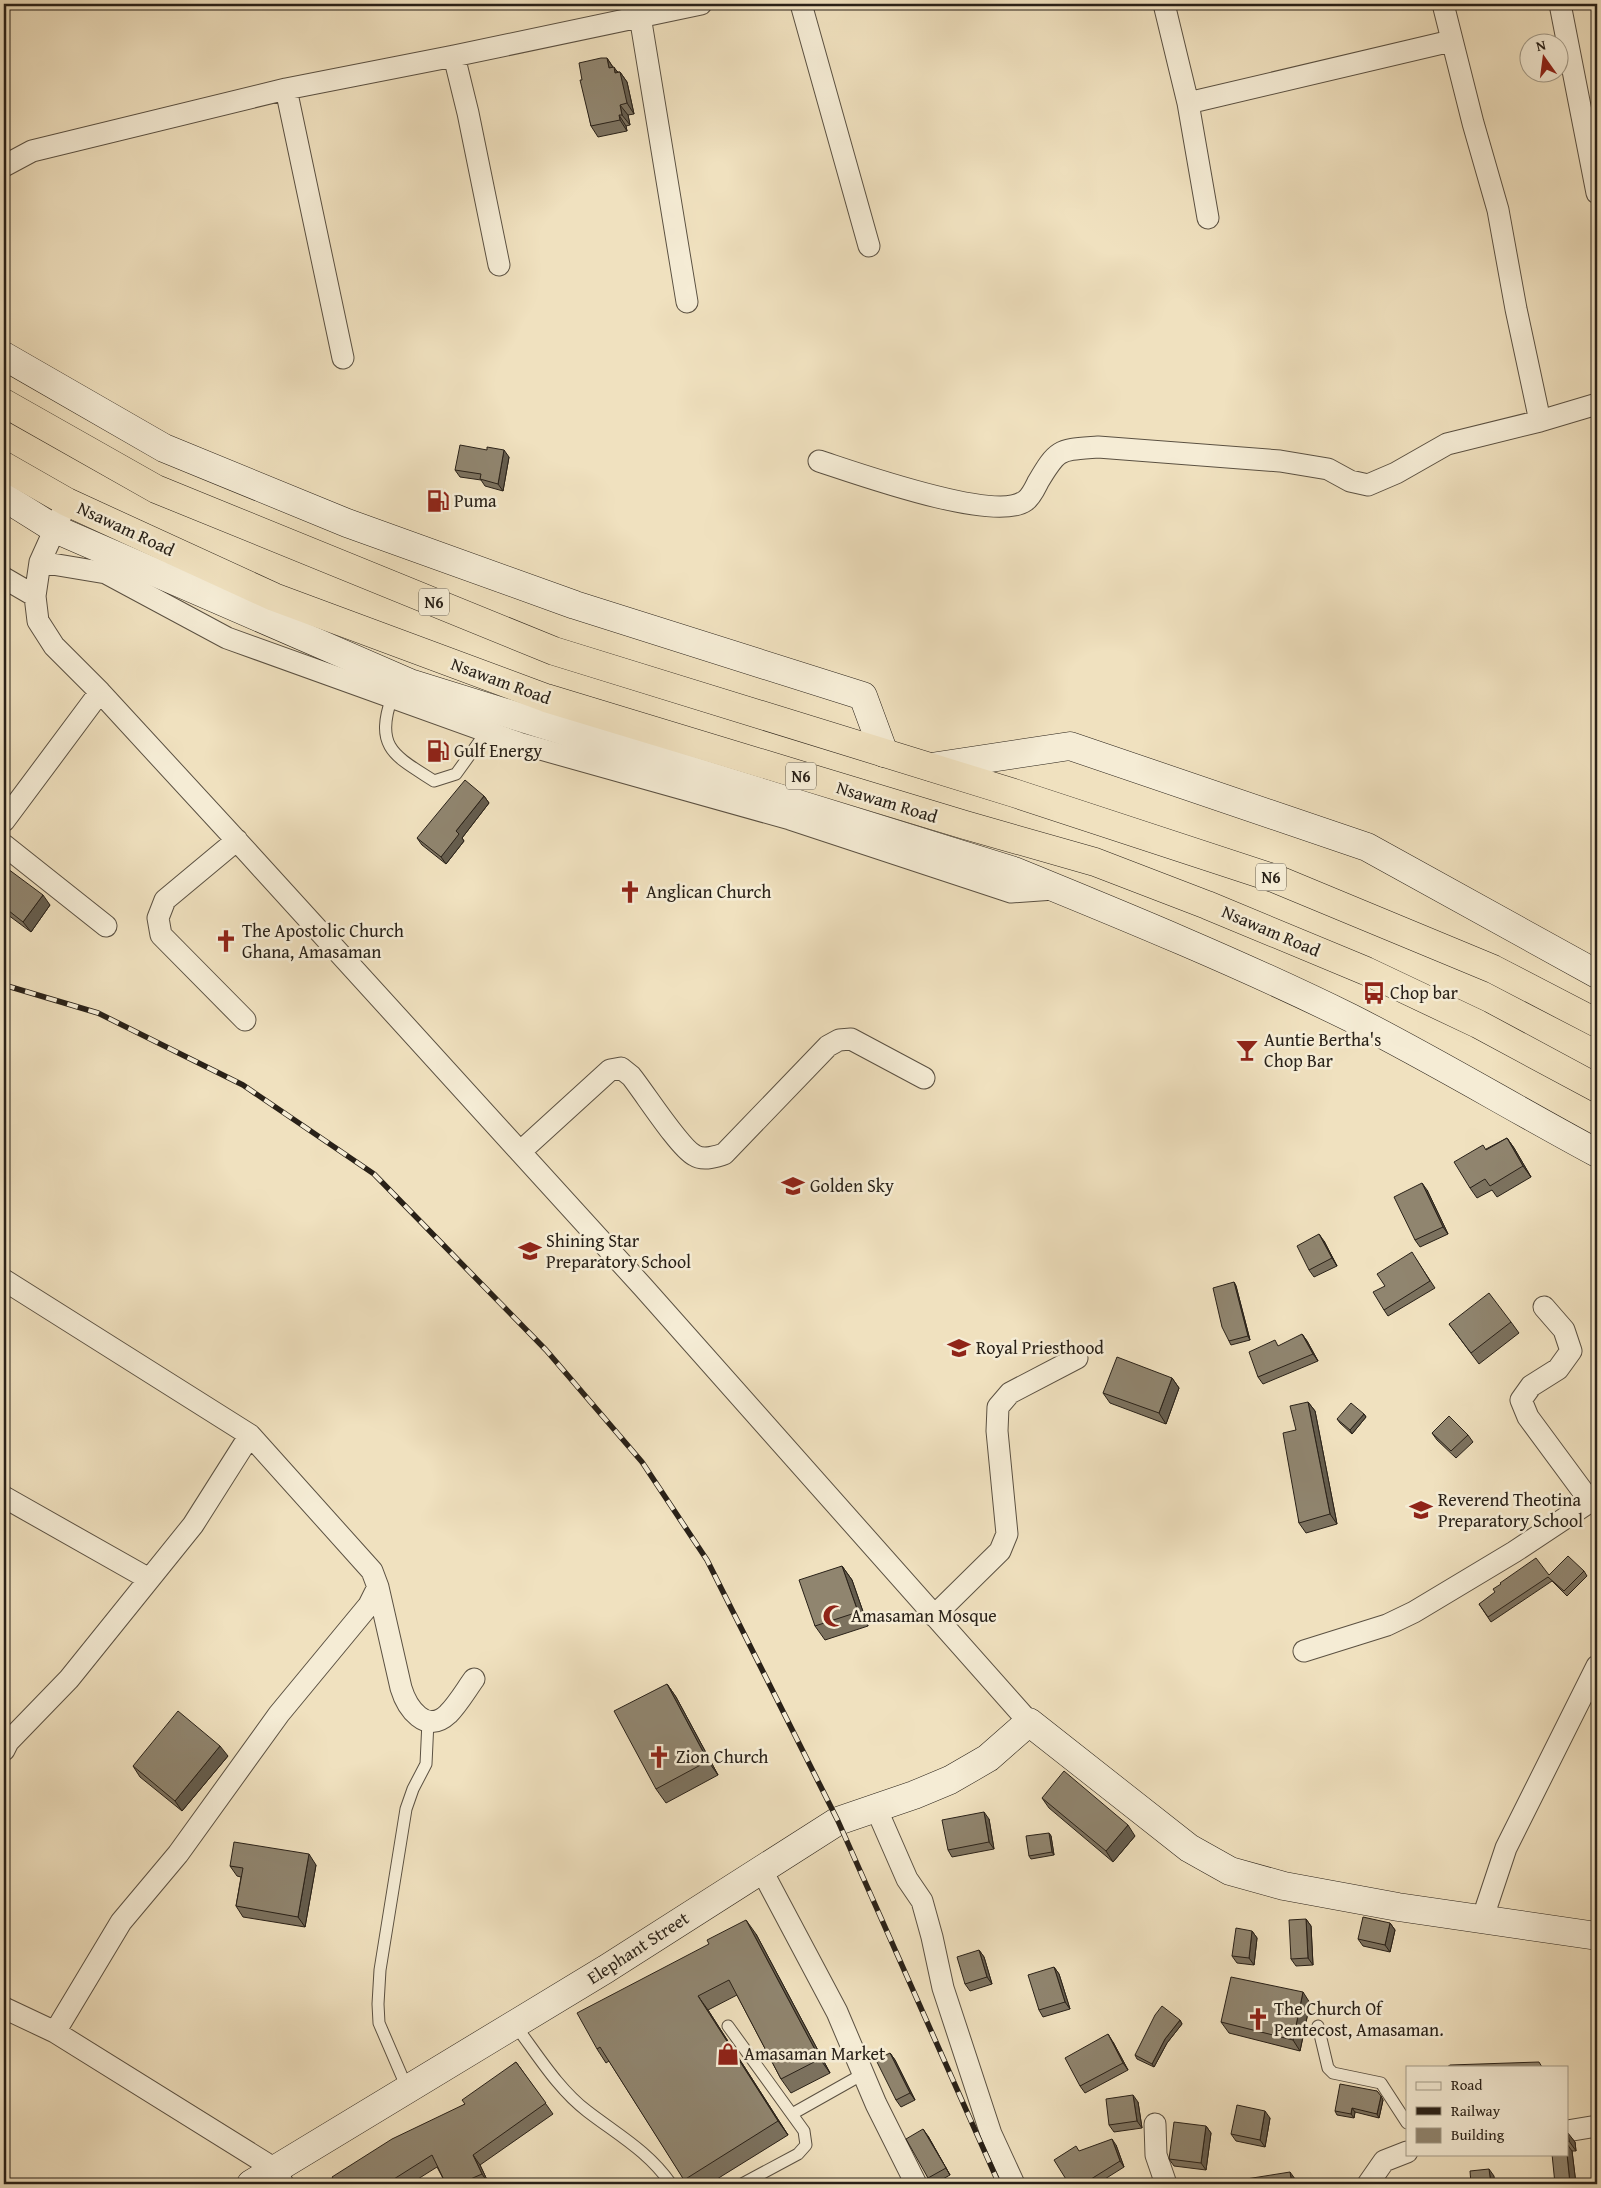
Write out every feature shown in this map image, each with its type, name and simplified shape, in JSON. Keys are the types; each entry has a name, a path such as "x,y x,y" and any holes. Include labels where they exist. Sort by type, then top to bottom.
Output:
{"highway":[{"name":"N6","path":"4,403 156,489 554,651 1131,830 1276,879 1493,969 1597,1023"},
{"name":"Nsawam Road","path":"4,466 67,502 274,597 546,698 964,825 1096,862 1198,901 1366,971 1460,1016 1597,1088"}],"main road":[{"path":"4,356 164,448 347,523 575,605 863,696 884,753"},
{"path":"4,497 55,529 410,683 1014,871 1058,889 1196,946 1352,1019 1597,1153"},
{"path":"931,767 1070,746 1367,847 1597,974"},
{"path":"1028,1722 1189,1848 1230,1871 1284,1886 1482,1920 1597,1936"},
{"name":"Elephant Street","path":"251,2184 279,2177 408,2088 515,2025 838,1821 914,1795 950,1780 988,1758 1028,1722"}],"street":[{"path":"4,166 32,151 286,89 700,4"},
{"path":"801,4 869,246"},
{"path":"1164,4 1188,103 1208,218"},
{"path":"1443,4 1451,41 1498,210 1516,309 1540,421"},
{"path":"1560,4 1594,154 1597,193"},
{"path":"640,16 686,302"},
{"path":"1188,103 1451,41"},
{"path":"454,56 468,113 499,265"},
{"path":"286,89 343,358"},
{"path":"819,462 920,493 989,507 1010,507 1025,501 1058,453 1071,449 1098,447 1280,460 1328,469 1350,481 1368,485 1396,473 1447,444 1540,421 1597,404"},
{"path":"67,502 40,562 35,596 38,621 54,646 100,692 237,840 643,1287 1028,1722"},
{"path":"40,562 106,574 227,638 519,743 790,819 1012,892 1058,889"},
{"path":"4,578 35,596"},
{"path":"4,821 100,692"},
{"path":"237,840 165,900 158,918 160,935 245,1020"},
{"path":"4,845 106,926"},
{"path":"520,1152 610,1070 622,1068 631,1076 683,1144 694,1155 707,1159 724,1154 828,1046 838,1040 851,1039 924,1078"},
{"path":"4,1280 250,1435 372,1570 378,1587 397,1673 406,1703 412,1712 428,1721 436,1721 448,1714 474,1679"},
{"path":"1304,1651 1388,1625 1414,1612 1514,1552 1594,1499 1528,1417 1521,1400 1531,1386 1558,1369 1571,1351 1564,1330 1544,1307"},
{"path":"934,1616 1000,1551 1006,1534 997,1431 998,1407 1010,1393 1077,1358"},
{"path":"5,1744 69,1679 193,1525 250,1435"},
{"path":"4,1497 149,1579"},
{"path":"55,2032 121,1922 178,1854 280,1714 369,1605 378,1587"},
{"path":"1482,1920 1506,1848 1597,1666"},
{"path":"876,1808 907,1879 922,1901 943,1988 991,2134 1014,2184"},
{"path":"761,1869 837,2012 863,2074 916,2184"},
{"path":"4,2008 55,2032 279,2177"},
{"path":"1156,2124 1156,2155 1166,2184"},
{"path":"1568,2132 1597,2126"},
{"path":"1368,2184 1384,2161 1406,2152"}],"lane":[{"path":"392,697 385,716 385,732 390,745 397,757 434,780 456,774 487,731"},
{"path":"408,2088 379,2023 378,1995 380,1970 406,1809 413,1789 426,1764 428,1721"},
{"path":"515,2025 574,2100 587,2112 647,2155 671,2184"},
{"path":"728,2026 804,2131 806,2145 798,2154 742,2184"},
{"path":"1318,2026 1328,2068 1333,2072 1380,2083 1406,2122"},
{"path":"792,2114 863,2074"}],"building":[{"path":"607,58 609,68 614,67 615,73 620,72 627,103 620,105 622,115 619,115 620,120 591,126 580,80 582,80 579,63"},
{"path":"460,445 487,450 487,447 504,450 498,484 480,479 481,474 455,470"},
{"path":"465,780 484,796 456,831 459,834 441,857 417,838"},
{"path":"4,866 43,895 23,922 4,907"},
{"path":"1507,1138 1523,1166 1490,1186 1485,1179 1470,1188 1454,1162 1483,1145 1486,1150"},
{"path":"1422,1183 1443,1227 1415,1240 1394,1197"},
{"path":"1319,1234 1332,1258 1309,1270 1297,1246"},
{"path":"1412,1252 1430,1281 1384,1310 1373,1292 1385,1286 1377,1274"},
{"path":"1234,1282 1248,1336 1229,1341 1222,1327 1213,1288"},
{"path":"1489,1293 1511,1322 1471,1353 1449,1324"},
{"path":"1302,1334 1313,1354 1258,1377 1249,1352 1275,1340 1278,1346"},
{"path":"1117,1357 1172,1378 1159,1413 1103,1393"},
{"path":"1308,1402 1330,1514 1299,1523 1283,1433 1296,1430 1290,1406"},
{"path":"1351,1403 1364,1414 1350,1430 1337,1419"},
{"path":"1449,1416 1468,1435 1451,1451 1432,1433"},
{"path":"1568,1556 1584,1571 1564,1591 1548,1577 1488,1617 1479,1604 1495,1592 1493,1589 1500,1583 1536,1558 1549,1575"},
{"path":"842,1566 858,1612 815,1626 799,1580"},
{"path":"667,1684 708,1761 656,1789 614,1711"},
{"path":"178,1711 220,1746 175,1801 133,1766"},
{"path":"1064,1771 1128,1825 1106,1851 1042,1798"},
{"path":"984,1812 989,1842 948,1850 942,1820"},
{"path":"1049,1833 1052,1852 1029,1856 1026,1836"},
{"path":"234,1842 309,1854 298,1917 236,1906 243,1868 230,1866"},
{"path":"1363,1917 1390,1923 1385,1945 1358,1939"},
{"path":"1306,1919 1308,1958 1291,1959 1289,1920"},
{"path":"746,1920 820,2059 781,2079 729,1980 698,1996 778,2121 684,2180 600,2047 597,2049 577,2013 709,1944 707,1940"},
{"path":"1236,1928 1252,1931 1249,1958 1232,1956"},
{"path":"979,1950 987,1977 965,1984 957,1957"},
{"path":"1054,1967 1065,2002 1039,2010 1028,1975"},
{"path":"1231,1977 1303,1992 1293,2040 1221,2022"},
{"path":"1162,2006 1180,2020 1165,2039 1152,2064 1135,2055 1155,2015"},
{"path":"1108,2034 1123,2063 1080,2086 1065,2058"},
{"path":"890,2053 910,2093 896,2100 876,2060"},
{"path":"516,2062 546,2103 473,2155 482,2174 459,2184 446,2184 432,2155 386,2184 337,2184 332,2177 392,2139 465,2104 462,2100"},
{"path":"1539,2062 1541,2066 1448,2066"},
{"path":"1340,2084 1377,2091 1381,2096 1377,2114 1352,2108 1351,2114 1335,2111"},
{"path":"1133,2095 1137,2121 1109,2125 1106,2099"},
{"path":"1237,2105 1265,2111 1260,2140 1231,2134"},
{"path":"1174,2122 1206,2126 1201,2163 1169,2159"},
{"path":"923,2129 946,2168 928,2178 906,2139"},
{"path":"1112,2139 1120,2161 1083,2184 1069,2184 1054,2160 1076,2146 1079,2151"},
{"path":"1552,2156 1567,2156 1570,2184 1555,2184"},
{"path":"1489,2169 1491,2184 1471,2184 1470,2171"},
{"path":"1290,2172 1292,2184 1215,2184"}],"railway":[{"path":"4,985 98,1013 243,1085 374,1174 546,1350 642,1462 707,1560 838,1821 999,2184"}],"place":[{"name":"Puma","path":"438,501"},
{"name":"Gulf Energy","path":"438,751"},
{"name":"Anglican Church","path":"630,892"},
{"name":"The Apostolic Church Ghana, Amasaman","path":"226,941"},
{"name":"Chop bar","path":"1374,993"},
{"name":"Auntie Bertha's Chop Bar","path":"1247,1050"},
{"name":"Golden Sky","path":"793,1186"},
{"name":"Shining Star Preparatory School","path":"530,1251"},
{"name":"Royal Priesthood","path":"959,1348"},
{"name":"Reverend Theotina Preparatory School","path":"1421,1510"},
{"name":"Amasaman Mosque","path":"834,1616"},
{"name":"Zion Church","path":"659,1757"},
{"name":"The Church Of Pentecost, Amasaman.","path":"1258,2019"},
{"name":"Amasaman Market","path":"728,2054"}]}
